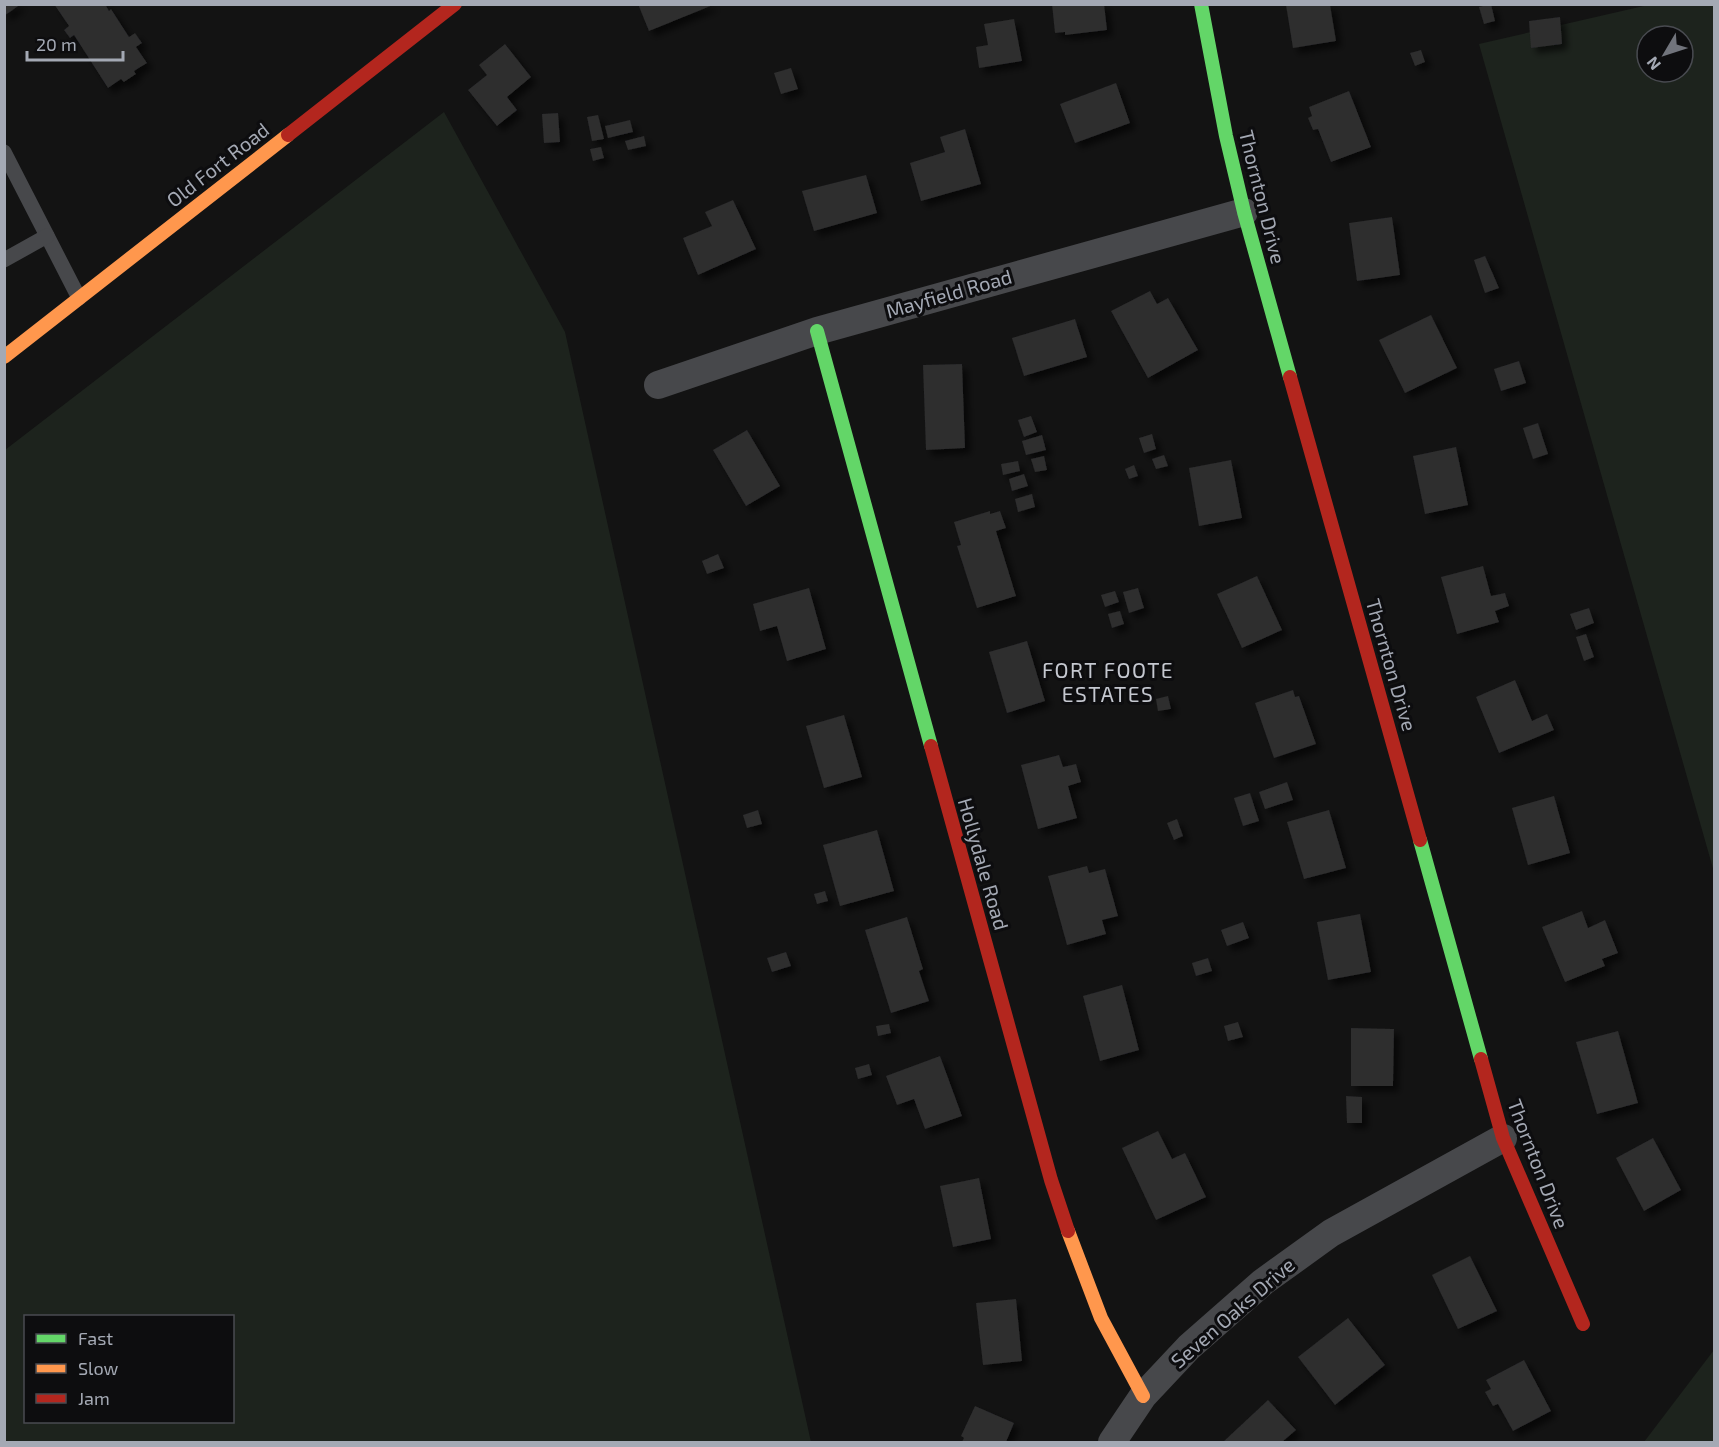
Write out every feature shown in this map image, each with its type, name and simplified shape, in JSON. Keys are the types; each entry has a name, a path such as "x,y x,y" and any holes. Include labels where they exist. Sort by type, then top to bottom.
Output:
{"street":[{"name":"Old Fort Road","path":"4,357 455,4"},
{"name":"Thornton Drive","path":"1201,4 1226,136 1244,212 1503,1138 1583,1324"},
{"name":"Mayfield Road","path":"658,385 817,331 1244,212"},
{"name":"Hollydale Road","path":"817,331 1051,1180 1085,1283 1119,1361 1143,1396"},
{"name":"Seven Oaks Drive","path":"1112,1443 1143,1396 1189,1347 1263,1282 1331,1233 1503,1138"}],"lane":[{"path":"4,152 79,298"},
{"path":"4,260 47,236"}],"shaded area":[{"path":"1648,5 1714,5 1714,872 1479,44"},
{"path":"444,112 565,332 811,1442 5,1442 5,450"},
{"path":"1714,1350 1714,1442 1644,1442"}],"building":[{"path":"4,4 21,4 4,16"},
{"path":"54,4 105,4 109,11 111,9 129,37 135,33 142,43 136,47 147,63 134,71 136,74 124,82 121,79 108,88 74,35 70,38 64,30 69,26"},
{"path":"638,4 713,4 713,5 649,31"},
{"path":"1052,4 1104,4 1107,30 1065,35 1065,32 1055,33"},
{"path":"1491,4 1495,21 1484,24 1479,7"},
{"path":"1286,5 1330,5 1336,41 1293,48"},
{"path":"1560,17 1562,44 1531,48 1529,21"},
{"path":"1014,19 1022,61 979,68 976,47 988,45 984,24"},
{"path":"505,44 531,77 507,97 517,110 497,126 468,90 487,75 479,65"},
{"path":"1421,50 1425,62 1415,66 1410,53"},
{"path":"791,68 798,89 781,94 774,73"},
{"path":"1116,83 1130,123 1075,143 1060,104"},
{"path":"1349,91 1371,147 1331,162 1318,129 1313,130 1308,118 1312,116 1309,107"},
{"path":"558,113 560,142 544,143 542,114"},
{"path":"598,115 604,139 592,141 587,117"},
{"path":"630,120 633,132 608,138 605,126"},
{"path":"965,129 981,184 921,201 910,163 945,152 940,137"},
{"path":"644,136 646,146 628,150 625,141"},
{"path":"601,147 604,158 593,161 590,149"},
{"path":"866,175 877,213 814,231 802,191"},
{"path":"733,200 756,249 698,275 683,238 712,226 705,212"},
{"path":"1392,217 1400,275 1357,281 1349,223"},
{"path":"1485,256 1499,288 1485,293 1474,260"},
{"path":"1150,291 1157,304 1168,298 1198,350 1148,378 1111,311"},
{"path":"1431,315 1457,368 1405,393 1379,340"},
{"path":"1075,319 1087,357 1024,376 1012,338"},
{"path":"1519,361 1526,383 1501,391 1494,369"},
{"path":"962,364 965,448 926,450 923,365"},
{"path":"1031,416 1037,432 1024,437 1018,420"},
{"path":"1538,423 1548,454 1533,459 1523,428"},
{"path":"747,430 780,486 746,506 713,450"},
{"path":"1152,434 1156,449 1144,453 1139,438"},
{"path":"1042,435 1046,450 1026,455 1022,441"},
{"path":"1456,447 1468,505 1425,514 1413,456"},
{"path":"1164,455 1168,466 1156,469 1152,459"},
{"path":"1044,456 1047,470 1035,472 1031,459"},
{"path":"1231,460 1242,518 1199,526 1189,468"},
{"path":"1018,461 1020,471 1003,475 1001,464"},
{"path":"1134,465 1138,476 1129,479 1125,469"},
{"path":"1024,474 1028,486 1012,491 1009,479"},
{"path":"1032,494 1035,507 1018,512 1015,499"},
{"path":"990,511 990,514 1000,511 1006,528 996,531 1016,596 977,608 957,546 961,545 954,522"},
{"path":"718,554 724,568 707,574 702,561"},
{"path":"1483,566 1491,596 1505,593 1509,606 1495,611 1499,622 1457,634 1441,577"},
{"path":"1257,576 1282,630 1242,648 1217,594"},
{"path":"809,588 826,649 787,661 777,626 760,631 753,604"},
{"path":"1138,588 1144,608 1129,613 1123,592"},
{"path":"1115,591 1119,602 1105,607 1101,595"},
{"path":"1589,608 1594,623 1576,630 1570,614"},
{"path":"1120,611 1124,624 1112,628 1108,614"},
{"path":"1586,634 1594,657 1584,661 1576,637"},
{"path":"1027,641 1045,701 1007,713 989,652"},
{"path":"1515,680 1532,721 1547,714 1554,730 1499,753 1476,697"},
{"path":"1293,690 1295,697 1299,696 1316,744 1274,758 1255,703"},
{"path":"1168,696 1171,709 1158,711 1156,699"},
{"path":"844,715 862,777 824,788 806,726"},
{"path":"1059,755 1063,767 1076,764 1081,782 1068,786 1077,818 1038,829 1021,765"},
{"path":"1287,782 1293,800 1265,809 1259,792"},
{"path":"1250,793 1259,821 1243,826 1234,798"},
{"path":"1554,796 1570,853 1528,865 1512,808"},
{"path":"758,810 762,824 747,828 743,815"},
{"path":"1329,810 1346,868 1304,879 1287,822"},
{"path":"1177,819 1183,836 1174,840 1167,823"},
{"path":"877,830 894,891 840,906 823,845"},
{"path":"1087,866 1089,873 1105,869 1118,916 1102,920 1106,934 1067,945 1048,876"},
{"path":"825,891 828,901 817,904 814,894"},
{"path":"1582,911 1588,928 1605,920 1618,953 1602,959 1605,966 1565,982 1542,927"},
{"path":"1360,914 1371,972 1328,980 1317,922"},
{"path":"907,917 923,969 919,971 929,1001 891,1013 865,930"},
{"path":"1243,922 1249,938 1227,946 1221,930"},
{"path":"786,952 791,966 772,972 767,958"},
{"path":"1208,958 1212,971 1196,976 1192,963"},
{"path":"1122,985 1139,1050 1100,1061 1083,996"},
{"path":"1238,1022 1243,1037 1228,1041 1224,1026"},
{"path":"889,1024 891,1033 878,1036 876,1026"},
{"path":"1351,1028 1394,1029 1393,1086 1351,1086"},
{"path":"1618,1031 1638,1103 1597,1114 1576,1042"},
{"path":"940,1056 962,1116 925,1129 914,1099 897,1105 886,1076"},
{"path":"869,1064 872,1075 858,1079 855,1068"},
{"path":"1346,1096 1362,1097 1362,1123 1347,1123"},
{"path":"1158,1131 1172,1159 1185,1153 1206,1197 1156,1220 1122,1148"},
{"path":"1653,1138 1681,1190 1644,1211 1616,1158"},
{"path":"979,1178 991,1239 953,1247 940,1186"},
{"path":"1470,1256 1497,1311 1458,1329 1432,1275"},
{"path":"1016,1299 1022,1361 983,1365 976,1303"},
{"path":"1348,1318 1385,1365 1335,1405 1298,1357"},
{"path":"1524,1360 1551,1411 1513,1431 1498,1404 1493,1406 1485,1392 1491,1389 1486,1380"},
{"path":"1268,1400 1296,1430 1282,1442 1223,1442"},
{"path":"975,1406 1014,1423 1006,1442 962,1442 964,1438 961,1436"}],"traffic: fast":[{"path":"1201,4 1226,136 1244,212 1290,377"},
{"path":"817,331 931,746"},
{"path":"1420,840 1481,1059"}],"traffic: slow":[{"path":"4,357 288,135"},
{"path":"1068,1231 1101,1318 1143,1396"}],"traffic: jam":[{"path":"288,135 455,4"},
{"path":"1290,377 1420,840"},
{"path":"931,746 1051,1180 1068,1231"},
{"path":"1481,1059 1503,1138 1583,1324"}],"district":[{"name":"FORT FOOTE ESTATES","path":"1108,683"}]}
